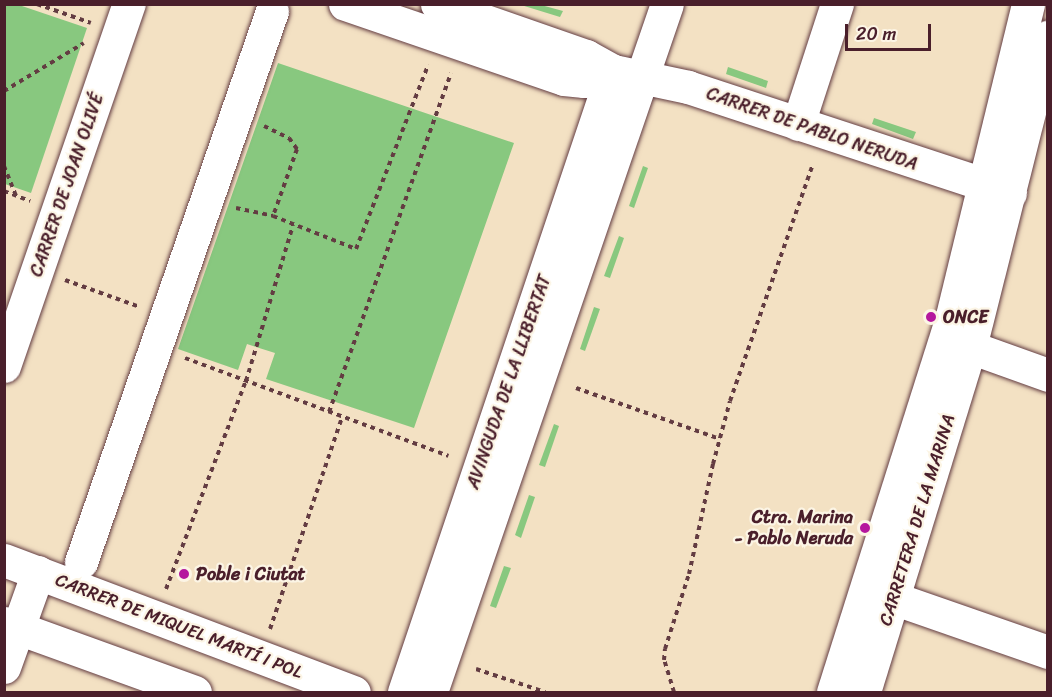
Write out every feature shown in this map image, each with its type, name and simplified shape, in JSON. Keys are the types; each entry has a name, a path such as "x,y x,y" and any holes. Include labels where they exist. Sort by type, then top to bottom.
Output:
{"street":[{"name":"CARRER DE JOAN OLIVÉ","path":"4,366 129,4"},
{"path":"345,4 564,79 584,81 628,75 667,4"},
{"name":"CARRER DE PABLO NERUDA","path":"437,4 586,56 628,75 688,87 998,190"},
{"path":"798,124 837,4"},
{"name":"CARRETERA DE LA MARINA","path":"864,693 893,598 998,190 1010,81 1028,4"},
{"path":"81,562 272,11"},
{"name":"CARRETERA DE LA MARINA","path":"833,693 960,338 952,316 998,190 1038,122 1047,37"},
{"name":"AVINGUDA DE LA LLIBERTAT","path":"404,693 628,75"},
{"name":"AVINGUDA DE LA LLIBERTAT","path":"431,693 628,75"},
{"path":"1010,81 1014,103 1038,122"},
{"path":"955,351 1047,375"},
{"name":"CARRER DE MIQUEL MARTÍ I POL","path":"4,560 354,693"},
{"path":"4,667 11,626 38,573"},
{"path":"893,598 1047,652"},
{"path":"11,626 195,693"}],"path":[{"path":"37,4 94,24"},
{"path":"4,91 75,46 88,43"},
{"path":"244,211 273,216 352,250 360,245 428,65"},
{"path":"329,412 452,73"},
{"path":"272,129 289,138 297,148 273,216"},
{"path":"4,166 16,196"},
{"path":"674,693 666,670 665,649 689,574 720,439 812,167"},
{"path":"4,191 34,202"},
{"path":"165,593 246,381 293,225"},
{"path":"59,278 161,332 246,381 448,456"},
{"path":"576,388 720,439"},
{"path":"269,631 342,417"},
{"path":"476,669 545,693"}],"green space":[{"path":"4,5 19,5 87,28 31,193 5,184"},
{"path":"521,5 541,5 563,11 560,17"},
{"path":"278,63 514,143 414,428 266,379 275,353 247,344 238,370 178,349"},
{"path":"728,67 768,81 766,88 726,74"},
{"path":"874,118 916,132 913,139 872,124"},
{"path":"643,166 648,168 634,208 629,206"},
{"path":"619,236 624,238 610,278 604,276"},
{"path":"594,307 600,309 585,351 580,349"},
{"path":"554,424 559,426 545,467 539,465"},
{"path":"529,495 535,497 521,538 515,535"},
{"path":"504,566 511,568 496,608 490,606"}],"place":[{"name":"ONCE","path":"931,317"},
{"name":"Ctra. Marina - Pablo Neruda","path":"865,528"},
{"name":"Poble i Ciutat","path":"184,574"}]}
